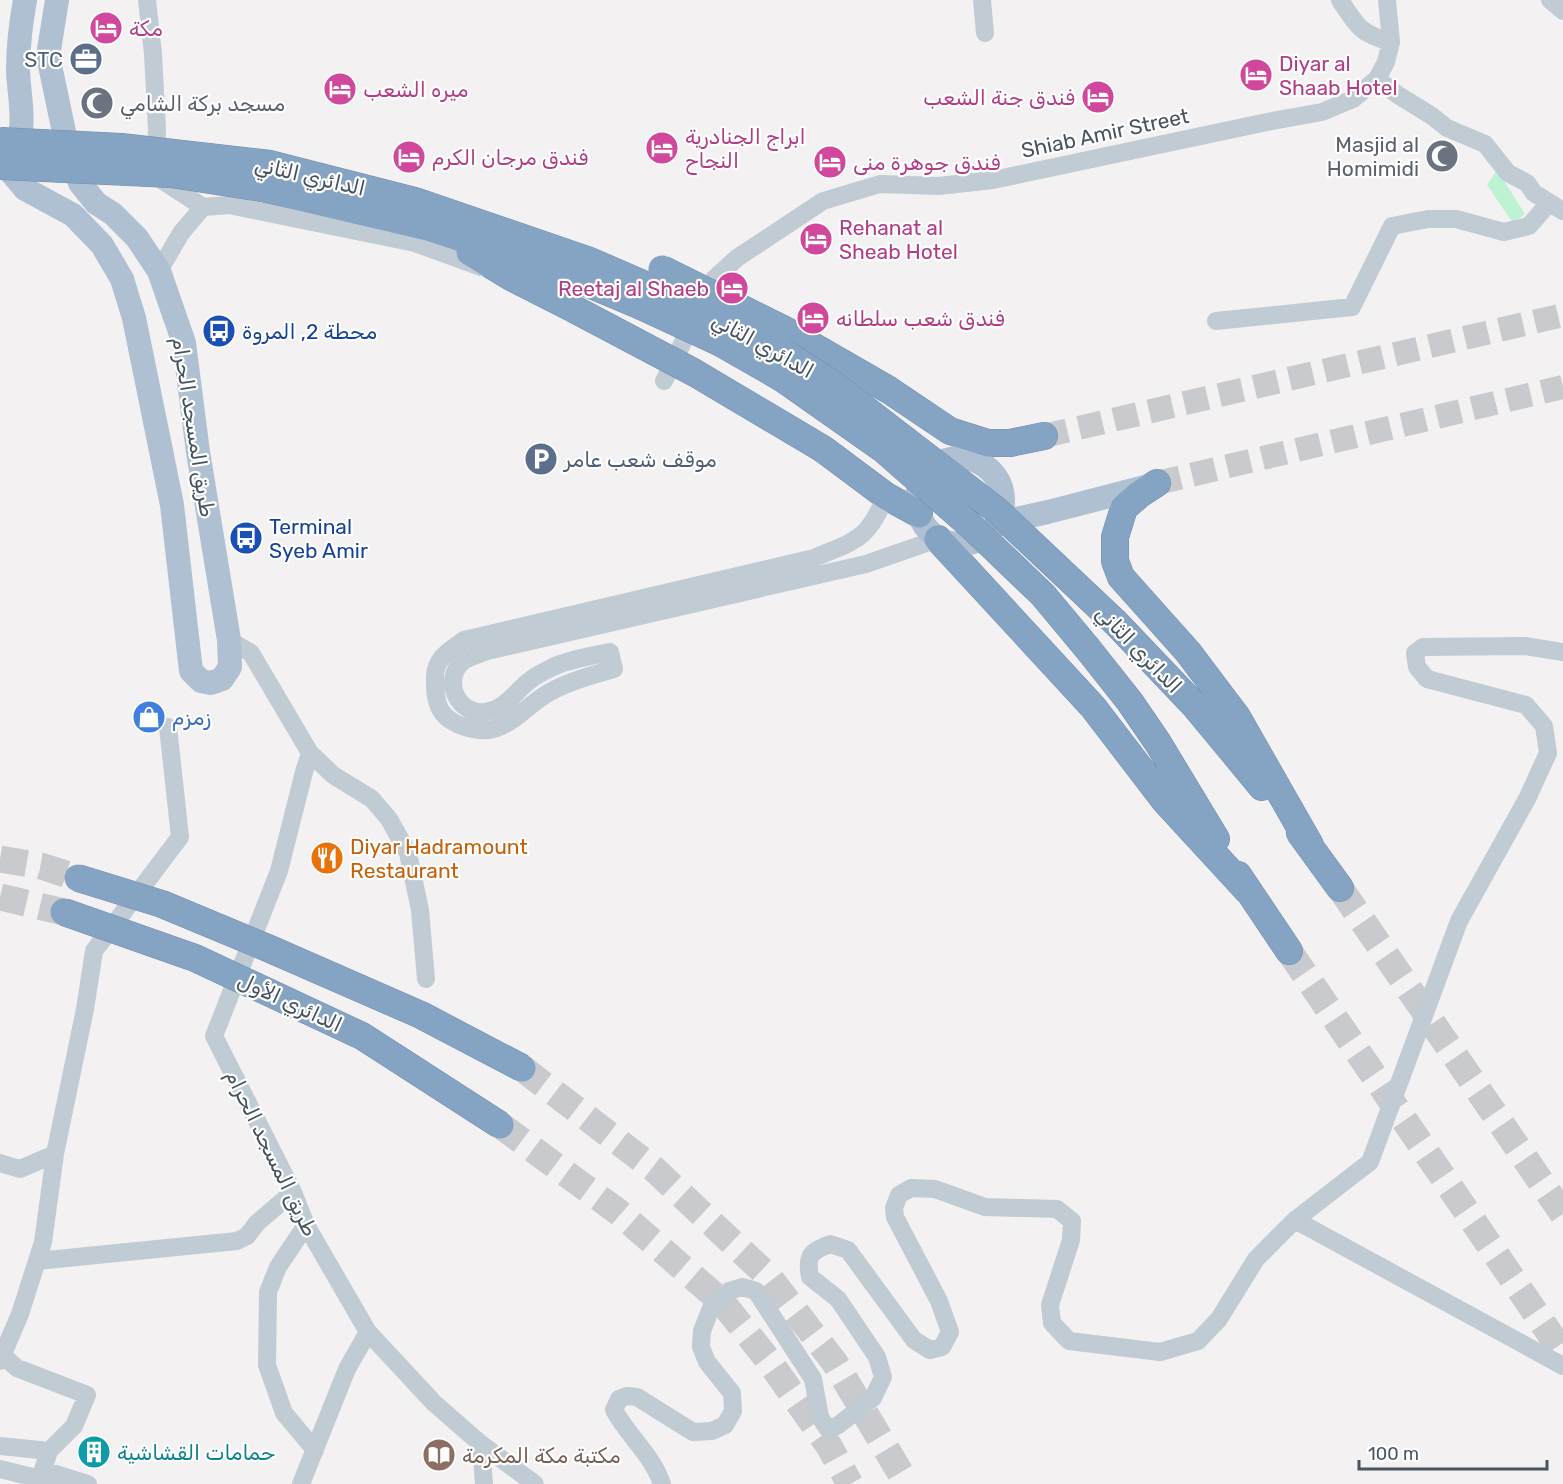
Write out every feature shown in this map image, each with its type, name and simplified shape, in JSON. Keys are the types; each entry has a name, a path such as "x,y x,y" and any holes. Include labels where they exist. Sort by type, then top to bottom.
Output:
{"highway":[{"name":"الدائري الثاني","path":"1,159 121,147 266,176 415,201 540,228 650,287 791,357 834,385 995,509 1116,623 1195,706 1310,845 1340,888"},
{"name":"الدائري الثاني","path":"266,176 546,266 650,287 721,343 782,378 883,449 971,526 1043,595 1088,649 1130,702 1152,735 1247,890 1289,951"},
{"path":"428,227 511,277 695,373 823,449 886,496 919,514"},
{"path":"650,287 783,329 889,390 950,431 988,443 1010,443 1044,436"},
{"path":"1157,483 1124,508 1115,537 1115,561 1121,577 1188,652 1237,717 1310,845"},
{"path":"938,538 1093,707 1165,801 1247,890"},
{"name":"الدائري الأول","path":"78,878 162,904 270,949 421,1016 522,1068"},
{"name":"الدائري الأول","path":"64,912 195,958 362,1036 500,1125"}],"main road":[{"path":"1,159 15,151 22,129 9,74 25,0"},
{"name":"طريق المسجد الحرام","path":"1,159 25,189 73,215 102,245 122,279 134,318 172,505 191,671 201,681 212,683 222,679 230,667 229,640 198,452 184,343 159,271 137,238 113,214 96,203 80,183 64,132 48,56 57,0"},
{"path":"0,189 25,189"},
{"path":"972,460 1044,436"},
{"path":"959,458 972,460 984,465 1001,485 1004,498 1003,511 998,523 989,534 977,541 964,544 951,543 938,538 923,524 917,501 919,488 930,472 946,461 959,458"},
{"path":"998,523 1157,483"}],"street":[{"path":"147,0 153,54 157,130 155,166 163,181 203,207 230,205 415,243 511,277"},
{"path":"982,0 986,33"},
{"path":"1340,0 1355,23 1368,35 1391,42"},
{"path":"1216,321 1352,308 1392,226 1428,219 1456,219 1504,232 1529,226 1556,207 1534,193 1527,183 1508,173 1485,144 1447,128 1377,79 1386,62 1391,42 1387,0"},
{"path":"1550,0 1563,11"},
{"name":"Shiab Amir Street","path":"664,381 714,279 737,258 824,201 880,184 939,186 993,180 1322,112 1353,99 1377,79"},
{"path":"159,271 181,232 203,207"},
{"path":"886,496 873,524 858,539 814,558 464,640 443,655 435,672 435,689 440,710 455,724 478,729 495,729 515,719 547,693 612,660 556,666 530,680 501,708 486,712 472,712 459,703 454,688 454,673 463,661 487,651 866,564 938,538"},
{"path":"229,640 251,653 310,753 333,775 372,799 389,819 408,853 420,910 426,979"},
{"path":"662,1484 657,1470 614,1410 619,1399 627,1396 637,1397 693,1432 712,1431 725,1425 732,1411 732,1393 707,1362 701,1347 702,1331 711,1308 729,1291 742,1287 756,1291 813,1379 820,1417 827,1428 837,1426 873,1398 883,1377 878,1357 838,1299 810,1277 807,1263 814,1251 830,1244 848,1250 914,1340 930,1350 942,1347 950,1332 939,1301 895,1217 894,1208 899,1195 911,1188 935,1189 985,1207 1058,1209 1072,1221 1071,1240 1050,1305 1052,1323 1069,1341 1160,1353 1198,1341 1220,1319 1256,1258 1295,1220 1370,1162 1459,921 1527,799 1548,753 1544,726 1526,705 1427,679 1416,667 1415,653 1423,646 1525,646 1563,652"},
{"path":"88,1484 43,1470 49,1451 74,1426 87,1395 17,1368 1,1356 20,1314 43,1242 56,1154 86,1009 94,951 180,837 168,727"},
{"name":"طريق المسجد الحرام","path":"310,753 279,871 214,1036 293,1192 306,1225 368,1332 434,1403 481,1444 535,1484"},
{"path":"0,1163 20,1169 56,1154"},
{"path":"37,1261 237,1241 247,1236 257,1223 293,1192"},
{"path":"1295,1220 1563,1366"},
{"path":"306,1225 278,1267 268,1292 267,1365 284,1413 315,1450"},
{"path":"301,1484 347,1369 368,1332"},
{"path":"481,1444 484,1484"},
{"path":"0,1446 49,1451"},
{"path":"0,1469 59,1484"}],"green space":[{"path":"1497,170 1525,214 1513,223 1487,185"}],"tunnel":[{"path":"1044,436 1563,315"},
{"path":"1157,483 1563,387"},
{"path":"0,859 41,866 78,878"},
{"path":"1340,888 1563,1214"},
{"path":"0,897 64,912"},
{"path":"1289,951 1563,1353"},
{"path":"522,1068 654,1169 769,1277 835,1363 907,1484"},
{"path":"500,1125 617,1211 722,1302 769,1361 829,1446 850,1484"}],"place":[{"name":"مكة","path":"106,28"},
{"name":"STC","path":"86,59"},
{"name":"Diyar al Shaab Hotel","path":"1256,75"},
{"name":"ميره الشعب","path":"340,89"},
{"name":"فندق جنة الشعب","path":"1098,97"},
{"name":"مسجد بركة الشامي","path":"97,103"},
{"name":"ابراج الجنادرية النجاح","path":"662,148"},
{"name":"Masjid al Homimidi","path":"1442,156"},
{"name":"فندق مرجان الكرم","path":"409,157"},
{"name":"فندق جوهرة منى","path":"830,162"},
{"name":"Rehanat al Sheab Hotel","path":"816,239"},
{"name":"Reetaj al Shaeb","path":"732,288"},
{"name":"فندق شعب سلطانه","path":"813,318"},
{"name":"محطة 2, المروة","path":"219,331"},
{"name":"موقف شعب عامر","path":"541,459"},
{"name":"Terminal Syeb Amir","path":"246,538"},
{"name":"زمزم","path":"149,717"},
{"name":"Diyar Hadramount Restaurant","path":"327,858"},
{"name":"حمامات القشاشية","path":"94,1452"},
{"name":"مكتبة مكة المكرمة","path":"439,1455"}]}
